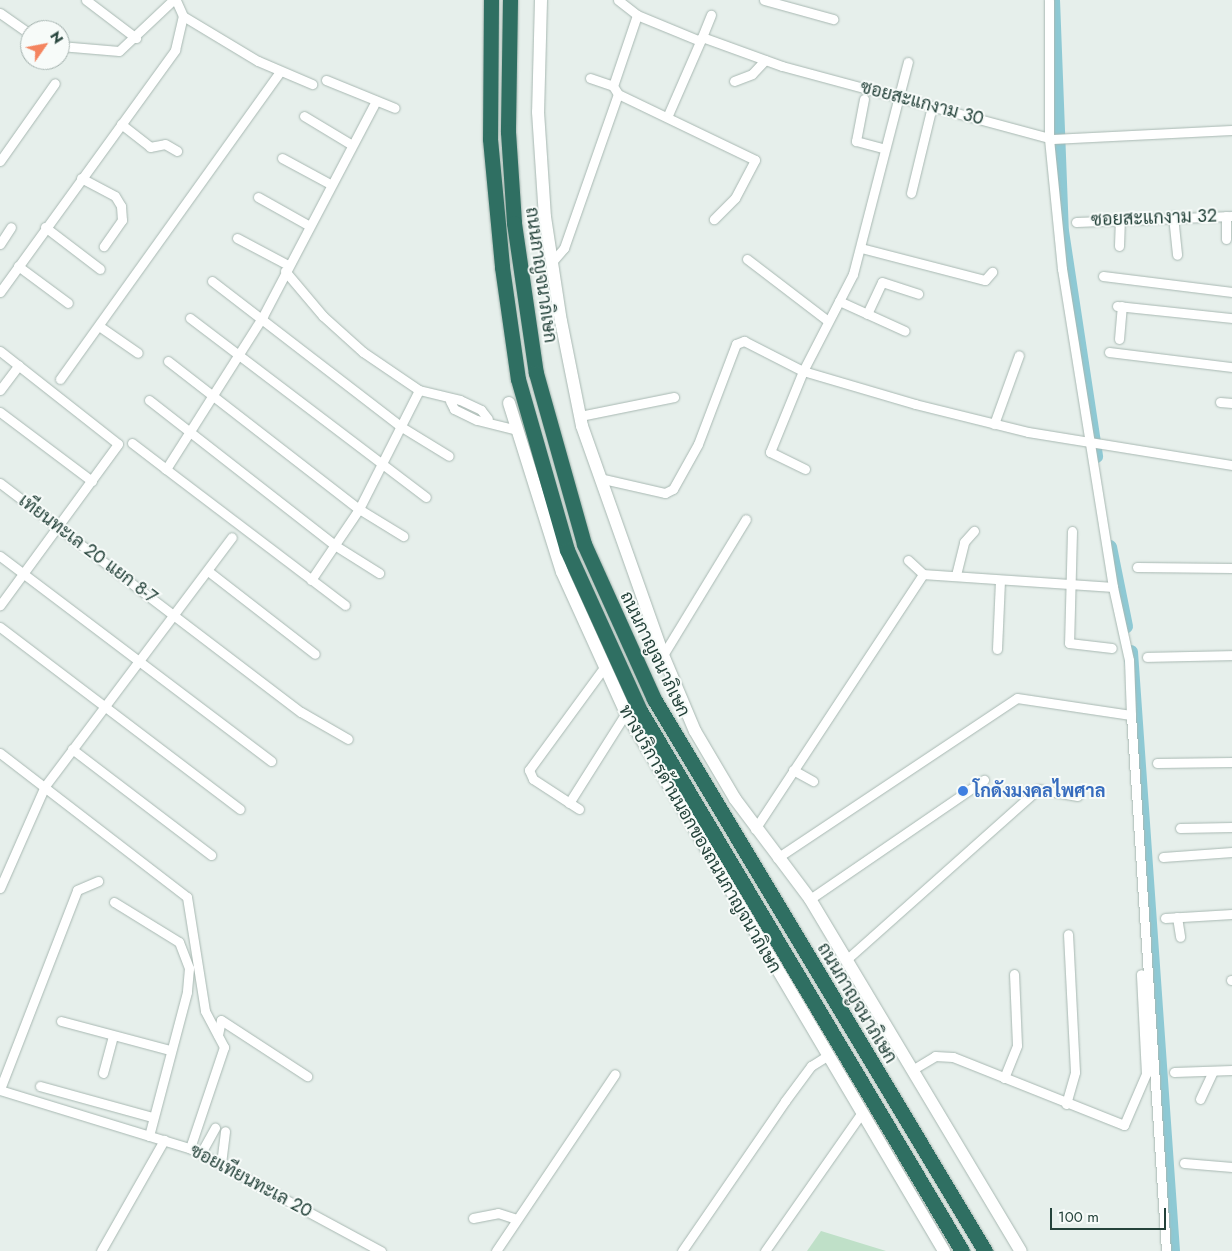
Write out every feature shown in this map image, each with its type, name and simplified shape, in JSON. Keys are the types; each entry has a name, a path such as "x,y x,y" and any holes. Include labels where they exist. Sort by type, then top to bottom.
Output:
{"highway":[{"name":"ถนนกาญจนาภิเษก","path":"491,0 490,138 503,277 518,379 567,550 639,709 962,1251"},
{"name":"ถนนกาญจนาภิเษก","path":"510,0 508,41 510,178 536,373 584,544 654,699 984,1251"},
{"path":"508,41 514,0"}],"main road":[{"path":"541,0 538,112 551,263 580,416 599,478 663,655 695,731 755,829 810,899 1021,1251"},
{"name":"ทางบริการด้านนอกของถนนกาญจนาภิเษก","path":"509,403 562,572 603,669 626,713 861,1114 944,1251"}],"street":[{"path":"86,0 136,38"},
{"path":"70,47 111,52 136,38 175,0 183,16 280,72 312,84"},
{"name":"ซอยสะแกงาม 30","path":"618,0 637,15 765,60 1051,139 1232,130"},
{"path":"764,0 833,19"},
{"path":"1049,0 1051,139 1062,269 1088,441 1113,587 1129,660 1166,1251"},
{"path":"0,13 20,27"},
{"path":"612,86 637,15"},
{"path":"668,115 711,15"},
{"path":"0,292 45,227 175,50 183,16"},
{"path":"734,81 752,74 765,60"},
{"path":"770,452 803,371 839,301 861,248 908,62"},
{"path":"60,379 280,72"},
{"path":"590,78 612,86 618,94 668,115 755,160 735,198 714,219"},
{"path":"326,80 395,108"},
{"path":"0,161 55,83"},
{"path":"551,263 564,248 618,94"},
{"path":"864,99 855,137 862,144 885,149"},
{"path":"166,469 192,433 263,316 308,225 376,101"},
{"path":"911,193 932,106"},
{"path":"304,116 352,145"},
{"path":"121,124 150,147 165,144 177,151"},
{"path":"282,158 330,184"},
{"path":"81,178 115,196 121,206 122,220 104,246"},
{"path":"258,197 308,225"},
{"path":"1173,216 1177,255"},
{"name":"ซอยสะแกงาม 32","path":"1076,222 1173,216 1229,216"},
{"path":"1226,239 1229,216"},
{"path":"1119,246 1120,219"},
{"path":"0,244 11,227"},
{"path":"45,227 100,269"},
{"path":"237,238 286,268 338,331 419,390 450,401 471,405 488,419 517,430"},
{"path":"861,248 985,280 992,272"},
{"path":"746,259 828,321"},
{"path":"18,266 68,302"},
{"path":"1103,276 1232,292"},
{"path":"212,281 263,316 400,426 450,456"},
{"path":"867,314 882,282 918,294"},
{"path":"839,301 905,331"},
{"path":"1119,339 1120,306 1232,318"},
{"path":"190,318 238,358 381,467 426,497"},
{"path":"99,326 138,353"},
{"path":"599,478 665,493 673,490 698,444 739,341 803,371 994,424 1232,465"},
{"path":"0,350 115,438 118,450 56,526 0,605"},
{"path":"1109,352 1232,367"},
{"path":"994,424 1019,354"},
{"path":"168,361 359,509 403,536"},
{"path":"0,390 19,365"},
{"path":"311,580 336,546 359,509 419,390"},
{"path":"580,416 674,397"},
{"path":"149,400 336,546 379,573"},
{"path":"1220,402 1232,403"},
{"path":"0,412 92,481"},
{"path":"132,443 345,605"},
{"path":"760,448 805,469"},
{"name":"เทียนทะเล 20 แยก 8-7","path":"0,483 176,615 301,712 348,739"},
{"path":"663,655 746,519"},
{"path":"956,575 964,542 974,531"},
{"path":"1072,531 1068,643 1112,648"},
{"path":"0,888 45,786 140,663 232,537"},
{"path":"0,556 271,761"},
{"path":"908,560 923,574 956,575 1071,587 1113,587"},
{"path":"1137,567 1232,568"},
{"path":"208,571 316,654"},
{"path":"755,829 923,574"},
{"path":"997,648 1000,580"},
{"path":"0,626 240,809"},
{"path":"1146,657 1232,655"},
{"path":"580,809 533,779 529,770 603,669"},
{"path":"777,858 1017,698 1132,715"},
{"path":"569,803 626,713"},
{"path":"72,749 211,855"},
{"path":"0,753 187,897 205,1011 218,1035 222,1055 190,1148"},
{"path":"1157,763 1232,762"},
{"path":"793,770 813,781"},
{"path":"810,899 984,780"},
{"path":"846,960 1038,789 1078,796"},
{"path":"1180,828 1232,827"},
{"path":"1164,857 1232,852"},
{"path":"0,1089 77,890 98,881"},
{"path":"114,902 168,934 184,951 190,982 152,1117 149,1136"},
{"path":"1165,918 1232,914"},
{"path":"1177,917 1180,936"},
{"path":"1066,1104 1075,1072 1068,934"},
{"path":"1004,1078 1017,1045 1014,974"},
{"path":"912,1070 935,1056 953,1057 1120,1126 1130,1116 1146,1068 1141,974"},
{"path":"61,1020 113,1036 170,1050"},
{"path":"218,1035 221,1020 307,1076"},
{"path":"103,1074 113,1036"},
{"path":"682,1251 811,1066 827,1056"},
{"path":"1174,1072 1232,1070"},
{"path":"1200,1099 1213,1071"},
{"path":"496,1251 615,1074"},
{"path":"40,1086 152,1117"},
{"name":"ซอยเทียนทะเล 20","path":"0,1089 190,1148 382,1251"},
{"path":"765,1251 861,1114"},
{"path":"201,1153 215,1128"},
{"path":"221,1164 225,1131"},
{"path":"101,1251 164,1140"},
{"path":"1184,1163 1232,1167"},
{"path":"474,1218 498,1213 516,1219"}],"green space":[{"path":"821,1231 886,1251 807,1251"}],"waterway":[{"path":"1053,0 1062,231 1096,456"},
{"path":"1110,547 1126,626"},
{"path":"1131,652 1173,1251"}],"place":[{"name":"โกดังมงคลไพศาล","path":"963,791"}]}
